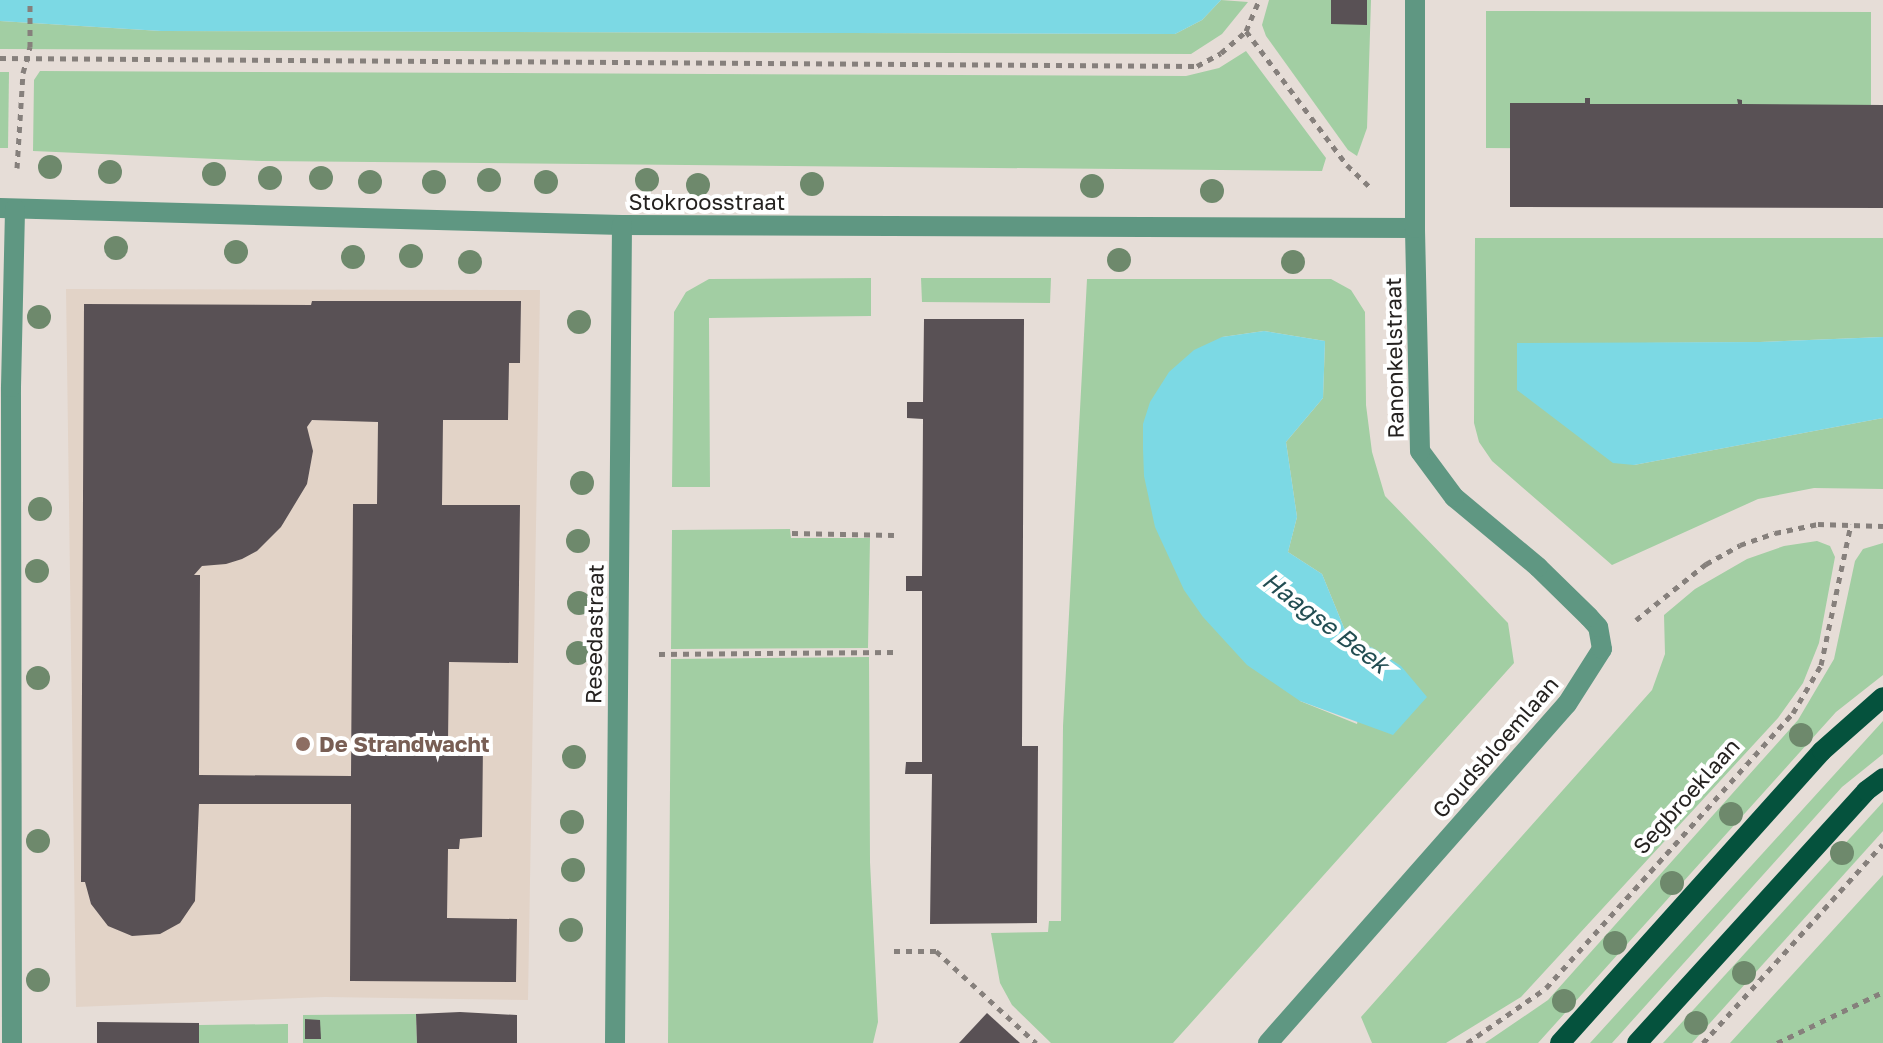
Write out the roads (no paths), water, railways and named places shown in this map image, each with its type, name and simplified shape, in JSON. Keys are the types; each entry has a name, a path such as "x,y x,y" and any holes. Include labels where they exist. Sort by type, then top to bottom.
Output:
{"main road":[{"path":"1560,1043 1822,751 1883,697"},
{"path":"1637,1043 1866,791 1883,778"}],"street":[{"name":"Ranonkelstraat","path":"1415,0 1415,228 1420,451 1454,497 1538,567 1589,617 1602,638"},
{"name":"Stokroosstraat","path":"7,209 622,225 1415,228"},
{"path":"7,209 11,387 6,793 12,1043"},
{"name":"Resedastraat","path":"615,1043 622,225"},
{"name":"Goudsbloemlaan","path":"1268,1043 1567,704 1599,655 1602,638"}],"water":[{"path":"0,0 1221,0 1202,20 1175,34 161,31 0,21"},
{"name":"Haagse Beek","path":"1264,331 1325,341 1323,398 1286,442 1297,517 1288,552 1322,574 1349,640 1373,648 1401,666 1427,697 1393,735 1300,701 1247,665 1203,617 1184,590 1155,527 1144,476 1143,424 1150,402 1169,372 1194,350 1222,337"},
{"path":"1883,337 1883,418 1634,465 1613,463 1517,390 1517,343 1760,342"}],"place":[{"name":"De Strandwacht","path":"303,744"}]}
